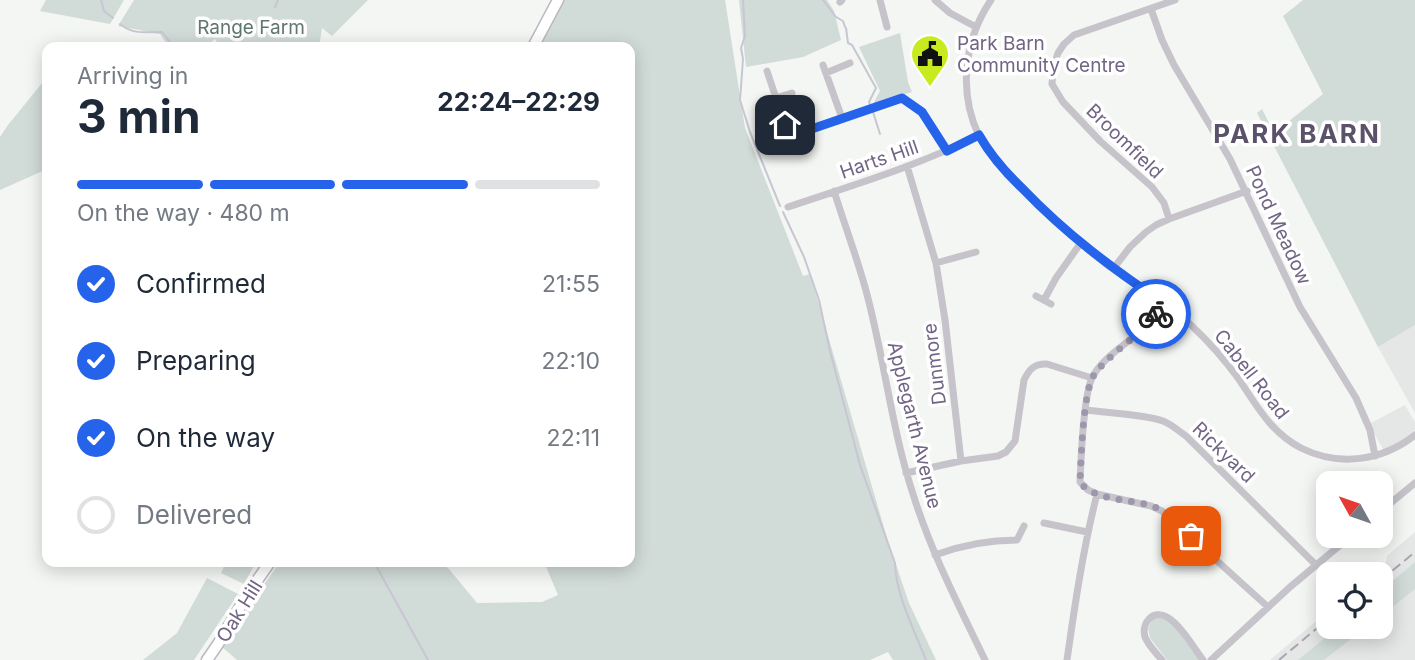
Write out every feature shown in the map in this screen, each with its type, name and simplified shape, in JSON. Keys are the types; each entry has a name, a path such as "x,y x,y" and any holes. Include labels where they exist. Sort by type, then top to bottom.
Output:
{"street":[{"path":"536,42 558,0"},
{"path":"880,0 887,27"},
{"path":"935,0 950,13 976,27"},
{"name":"Cabell Road","path":"991,0 976,27 969,49 966,87 979,135 1012,179 1080,244 1192,326 1217,352 1264,417 1282,436 1300,447 1338,459 1375,456"},
{"name":"Broomfield","path":"1169,219 1164,203 1152,187 1100,141 1063,102 1052,84 1058,52 1074,35 1175,0"},
{"name":"Pond Meadow","path":"1151,9 1174,65 1247,191 1300,307 1356,398 1370,430 1375,456"},
{"path":"842,118 825,69 850,64"},
{"path":"766,71 789,133 797,134 902,98 922,112 947,151"},
{"path":"776,98 792,93"},
{"name":"Harts Hill","path":"788,207 868,181 947,151 979,135"},
{"name":"Dunmore","path":"907,166 936,262 961,461"},
{"name":"Applegarth Avenue","path":"834,191 864,286 906,473 935,555 985,660"},
{"path":"1113,269 1146,232 1169,219 1247,191"},
{"path":"1044,300 1080,244"},
{"path":"936,262 978,251"},
{"path":"1165,304 1092,378 1086,410 1080,482 1097,494 1162,511 1268,607"},
{"path":"906,473 998,456 1006,452 1015,441 1024,380 1033,366 1047,364 1092,378"},
{"name":"Rickyard","path":"1086,410 1162,420 1170,424 1186,436 1316,565"},
{"path":"1375,456 1399,447 1412,438 1415,447"},
{"path":"1393,501 1415,483"},
{"path":"1067,660 1087,532 1097,494"},
{"path":"1044,523 1087,532"},
{"path":"1019,549 1017,540 1024,526"},
{"path":"935,555 994,540 1017,540"},
{"path":"1320,562 1337,548"},
{"path":"1211,660 1316,565"},
{"name":"Oak Hill","path":"207,660 266,567"},
{"path":"1162,660 1149,644 1144,629 1150,617 1157,614 1174,621 1203,660"}],"shaded area":[{"path":"1415,325 1415,413 1378,347"},
{"path":"1405,405 1415,422 1415,430 1399,444 1384,451 1369,424"},
{"path":"1415,532 1415,660 1270,660 1316,621 1316,639 1393,639 1393,562 1386,562 1387,556"}],"green space":[{"path":"46,0 124,0 110,24 40,11"},
{"name":"Range Farm","path":"134,0 368,0 332,36 322,28 320,42 217,42 215,39 211,42 166,42 160,34 118,26"},
{"path":"564,0 725,0 745,128 803,276 810,274 887,538 909,603 936,660 893,660 888,652 870,660 237,660 221,646 276,567 446,567 477,603 542,602 558,595 546,567 635,567 635,42 542,42"},
{"path":"739,0 827,0 834,11 841,40 803,57 746,67"},
{"path":"1303,0 1415,0 1415,325 1378,347 1257,113 1262,109 1274,133 1323,94 1283,16"},
{"path":"900,33 912,92 873,104 880,91 859,47"},
{"path":"42,83 42,171 0,190 0,137"},
{"path":"1415,562 1415,589 1393,606 1393,581"},
{"path":"224,567 253,567 244,584 221,573"},
{"path":"207,578 238,594 194,660 143,660 177,633"},
{"path":"1161,616 1171,622 1200,660 1167,660 1150,638 1148,628 1153,619"},
{"path":"1323,639 1351,639 1324,660 1298,660"}],"waterway":[{"path":"101,0 104,11 113,18"},
{"path":"275,7 278,0"},
{"path":"743,0 745,36 741,48 743,59 740,100 780,206"},
{"path":"823,0 836,17 843,21 845,27"},
{"path":"120,24 135,31 162,32 170,42"},
{"path":"846,28 848,43 852,45 876,88 869,102 871,106"},
{"path":"873,112 880,134"},
{"path":"783,212 804,257 819,300 860,465 895,563 902,600 926,660"},
{"path":"377,567 428,660"}],"railway":[{"path":"1393,570 1415,552"},
{"path":"1279,660 1316,629"}],"way so far":[{"path":"1156,314 1103,364 1092,378 1086,410 1080,482 1097,494 1162,511 1191,536"}],"place":[{"name":"Park Barn Community Centre","path":"930,88"}],"district":[{"name":"PARK BARN","path":"1297,134"}],"route":[{"path":"785,125 789,133 797,134 902,98 922,112 947,151 979,135 1012,179 1080,244 1165,304 1156,314"}]}
